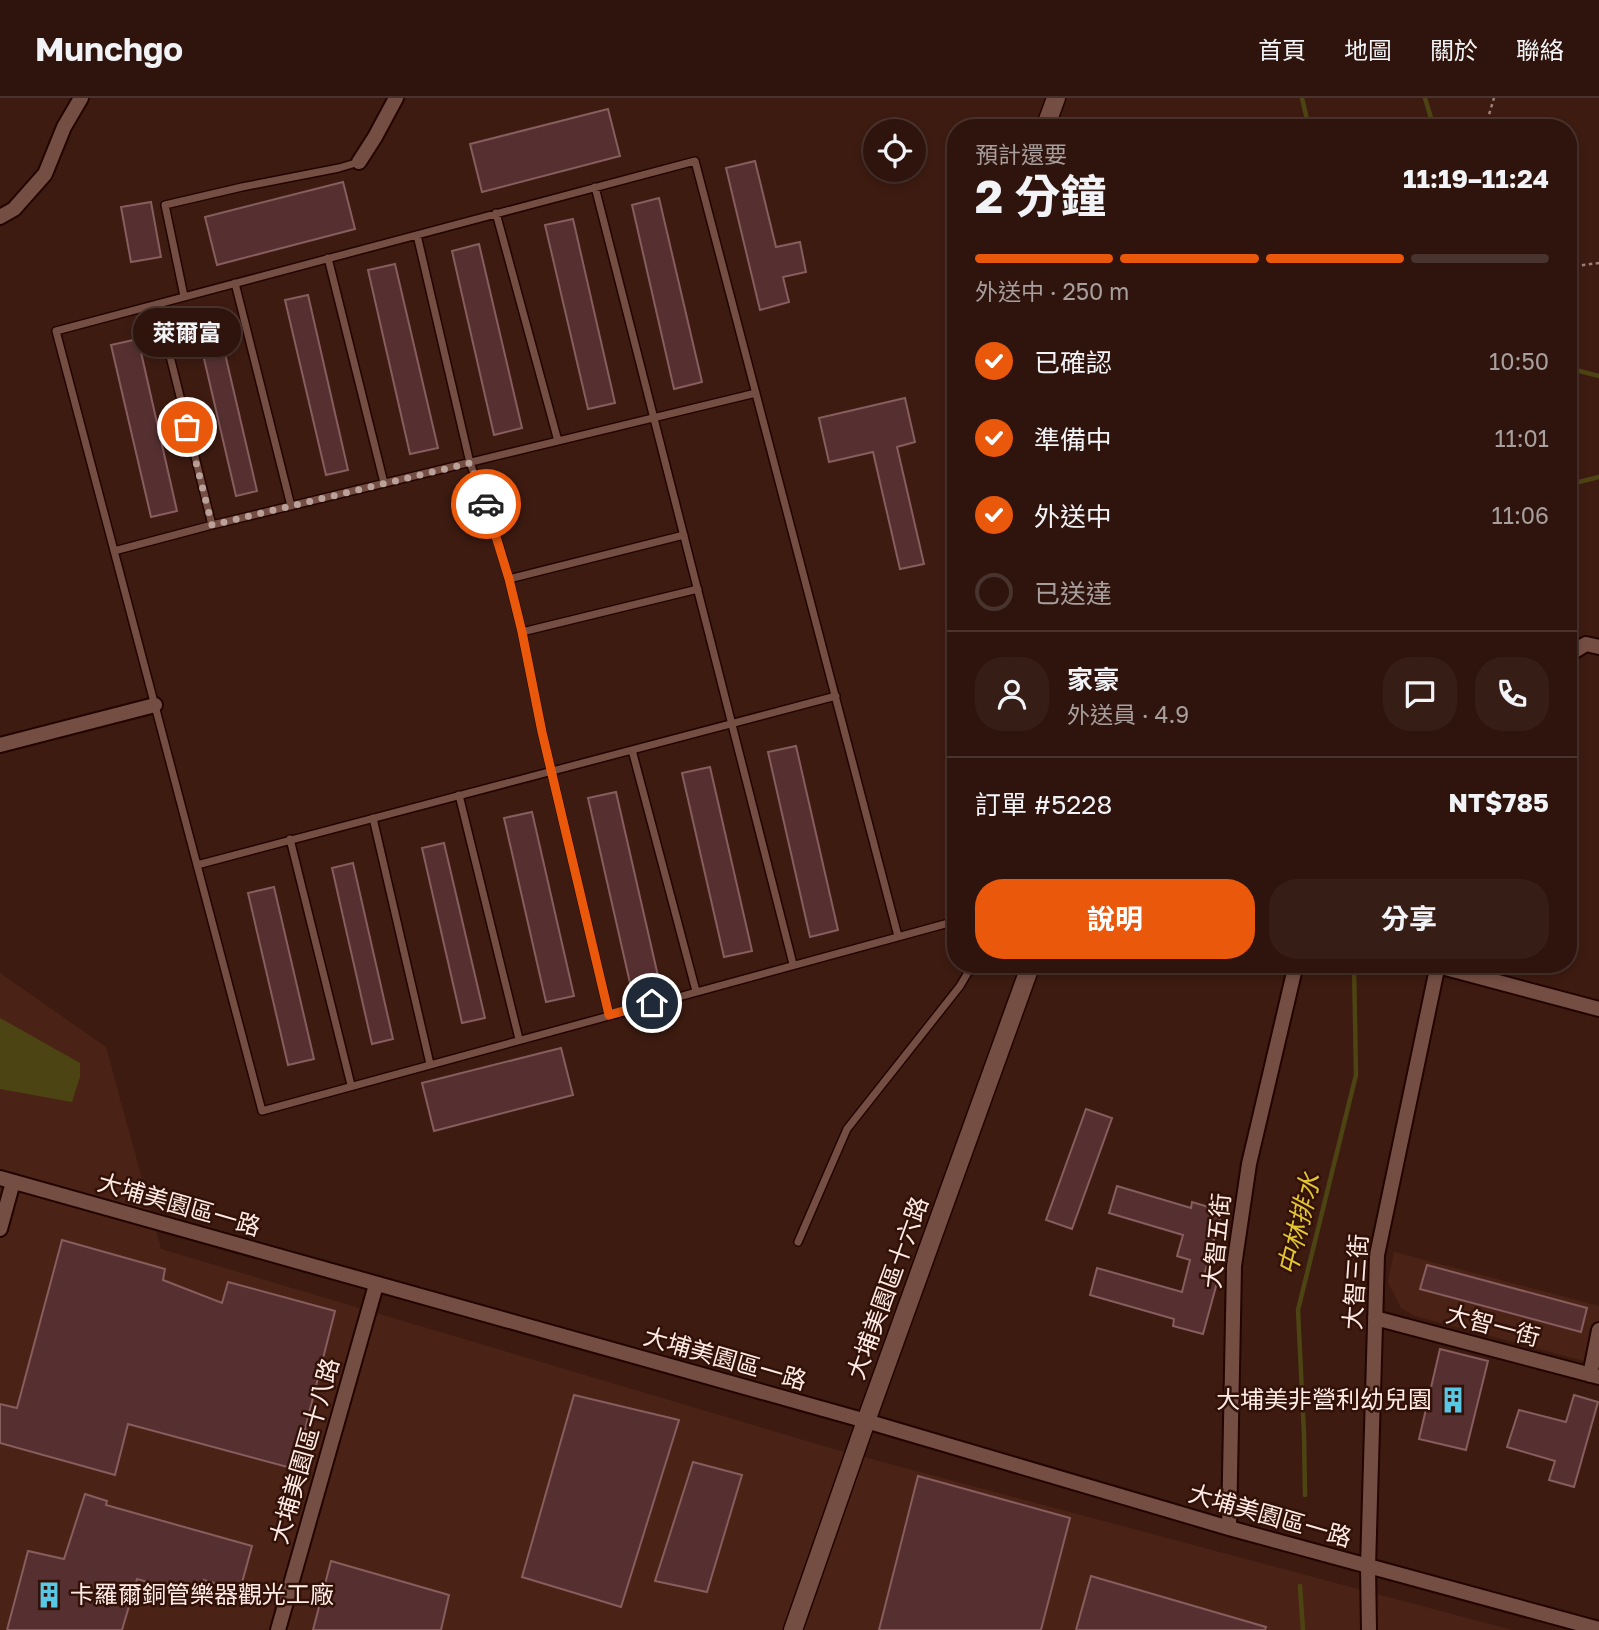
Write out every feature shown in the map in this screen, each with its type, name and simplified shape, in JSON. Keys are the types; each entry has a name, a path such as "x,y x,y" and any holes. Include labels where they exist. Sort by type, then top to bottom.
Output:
{"street":[{"path":"0,217 14,209 45,174 64,127 81,98"},
{"path":"359,162 396,98"},
{"path":"1048,119 1056,98"},
{"path":"1577,650 1586,644 1599,647"},
{"path":"0,745 155,705"},
{"name":"大埔美園區十六路","path":"793,1630 1028,973"},
{"name":"大智五街","path":"1229,1528 1234,1266 1249,1164 1294,973"},
{"name":"大智三街","path":"1368,1630 1377,1255 1436,973"},
{"path":"1467,973 1599,1009"},
{"path":"0,1229 7,1180"},
{"name":"大埔美園區一路","path":"7,1180 866,1421 1229,1528 1599,1629"},
{"name":"大埔美園區十八路","path":"278,1630 376,1284"},
{"name":"大智一街","path":"1375,1318 1594,1376"},
{"path":"1594,1376 1599,1330"}],"lane":[{"path":"898,936 695,160 56,331 262,1111 947,923"},
{"path":"184,296 165,205 359,162"},
{"path":"596,187 793,964"},
{"path":"496,214 558,441"},
{"path":"417,235 470,463 489,512 509,579 609,1015"},
{"path":"328,258 384,483"},
{"path":"235,283 291,506"},
{"path":"157,304 212,525"},
{"path":"114,551 756,393"},
{"path":"509,579 684,536"},
{"path":"522,632 698,589"},
{"path":"197,865 836,696"},
{"path":"632,750 696,991"},
{"path":"459,795 519,1040"},
{"path":"373,818 430,1063"},
{"path":"290,839 351,1085"},
{"path":"797,1242 847,1129 968,973"}],"path":[{"path":"1488,119 1494,98"},
{"path":"1577,266 1599,263"}],"shaded area":[{"path":"0,973 106,1047 161,1249 830,1448 1512,1630 0,1630"},
{"path":"0,1018 80,1063 80,1077 72,1102 0,1089"},
{"path":"1394,1252 1599,1306 1599,1365 1415,1316 1401,1308 1388,1282"}],"building":[{"path":"608,109 620,156 482,192 470,144"},
{"path":"755,161 776,247 800,242 806,272 783,277 789,302 760,310 726,168"},
{"path":"343,182 355,229 217,265 205,217"},
{"path":"659,198 702,382 674,389 632,205"},
{"path":"151,202 161,257 131,262 121,207"},
{"path":"573,219 615,403 588,409 545,225"},
{"path":"479,244 522,428 494,435 452,251"},
{"path":"395,264 438,448 410,454 368,270"},
{"path":"308,295 348,470 326,475 285,300"},
{"path":"216,315 257,491 236,496 195,320"},
{"path":"138,339 177,511 151,517 111,345"},
{"path":"905,398 915,442 897,447 924,564 900,569 873,452 829,462 819,418"},
{"path":"796,746 838,930 810,937 768,752"},
{"path":"710,767 752,951 724,957 682,773"},
{"path":"616,792 658,976 630,983 588,798"},
{"path":"532,812 574,996 546,1002 504,818"},
{"path":"444,843 485,1018 462,1023 422,848"},
{"path":"353,863 393,1039 372,1044 332,868"},
{"path":"274,887 314,1059 288,1065 248,893"},
{"path":"561,1048 573,1095 434,1131 422,1083"},
{"path":"1086,1109 1112,1118 1072,1229 1046,1220"},
{"path":"1117,1186 1191,1208 1192,1202 1222,1211 1204,1276 1218,1279 1203,1334 1173,1326 1174,1319 1090,1295 1097,1268 1182,1292 1190,1260 1177,1256 1183,1235 1109,1213"},
{"path":"62,1240 165,1269 163,1280 222,1303 228,1282 335,1311 295,1469 128,1424 115,1475 0,1443 0,1404 17,1408"},
{"path":"1427,1265 1587,1308 1581,1332 1420,1289"},
{"name":"大埔美非營利幼兒園","path":"1440,1349 1488,1361 1466,1450 1419,1439"},
{"path":"574,1395 679,1420 621,1607 522,1577"},
{"path":"1574,1395 1598,1402 1574,1487 1549,1480 1555,1461 1507,1447 1519,1410 1566,1422"},
{"path":"693,1462 742,1475 707,1592 655,1581"},
{"path":"918,1476 1070,1518 1041,1630 879,1630"},
{"path":"85,1494 107,1501 106,1505 252,1546 240,1590 204,1580 201,1597 137,1579 122,1630 7,1630 28,1551 64,1559"},
{"path":"331,1561 449,1595 441,1630 313,1630"},
{"path":"1091,1576 1266,1627 1265,1630 1076,1630"}],"waterway":[{"path":"1302,98 1307,119"},
{"name":"中林排水","path":"1425,98 1431,119"},
{"name":"中林排水","path":"1577,370 1599,376"},
{"name":"中林排水","path":"1577,482 1599,477"},
{"name":"中林排水","path":"1305,1495 1298,1310 1356,1075 1354,973"},
{"path":"1300,1586 1303,1630"}],"way so far":[{"path":"187,427 212,525 470,463 486,504"}],"place":[{"name":"萊爾富","path":"187,427"},
{"name":"大埔美非營利幼兒園","path":"1453,1400"},
{"name":"卡羅爾銅管樂器觀光工廠","path":"49,1595"}],"route":[{"path":"486,504 522,632 542,732 609,1015 652,1003"}]}
